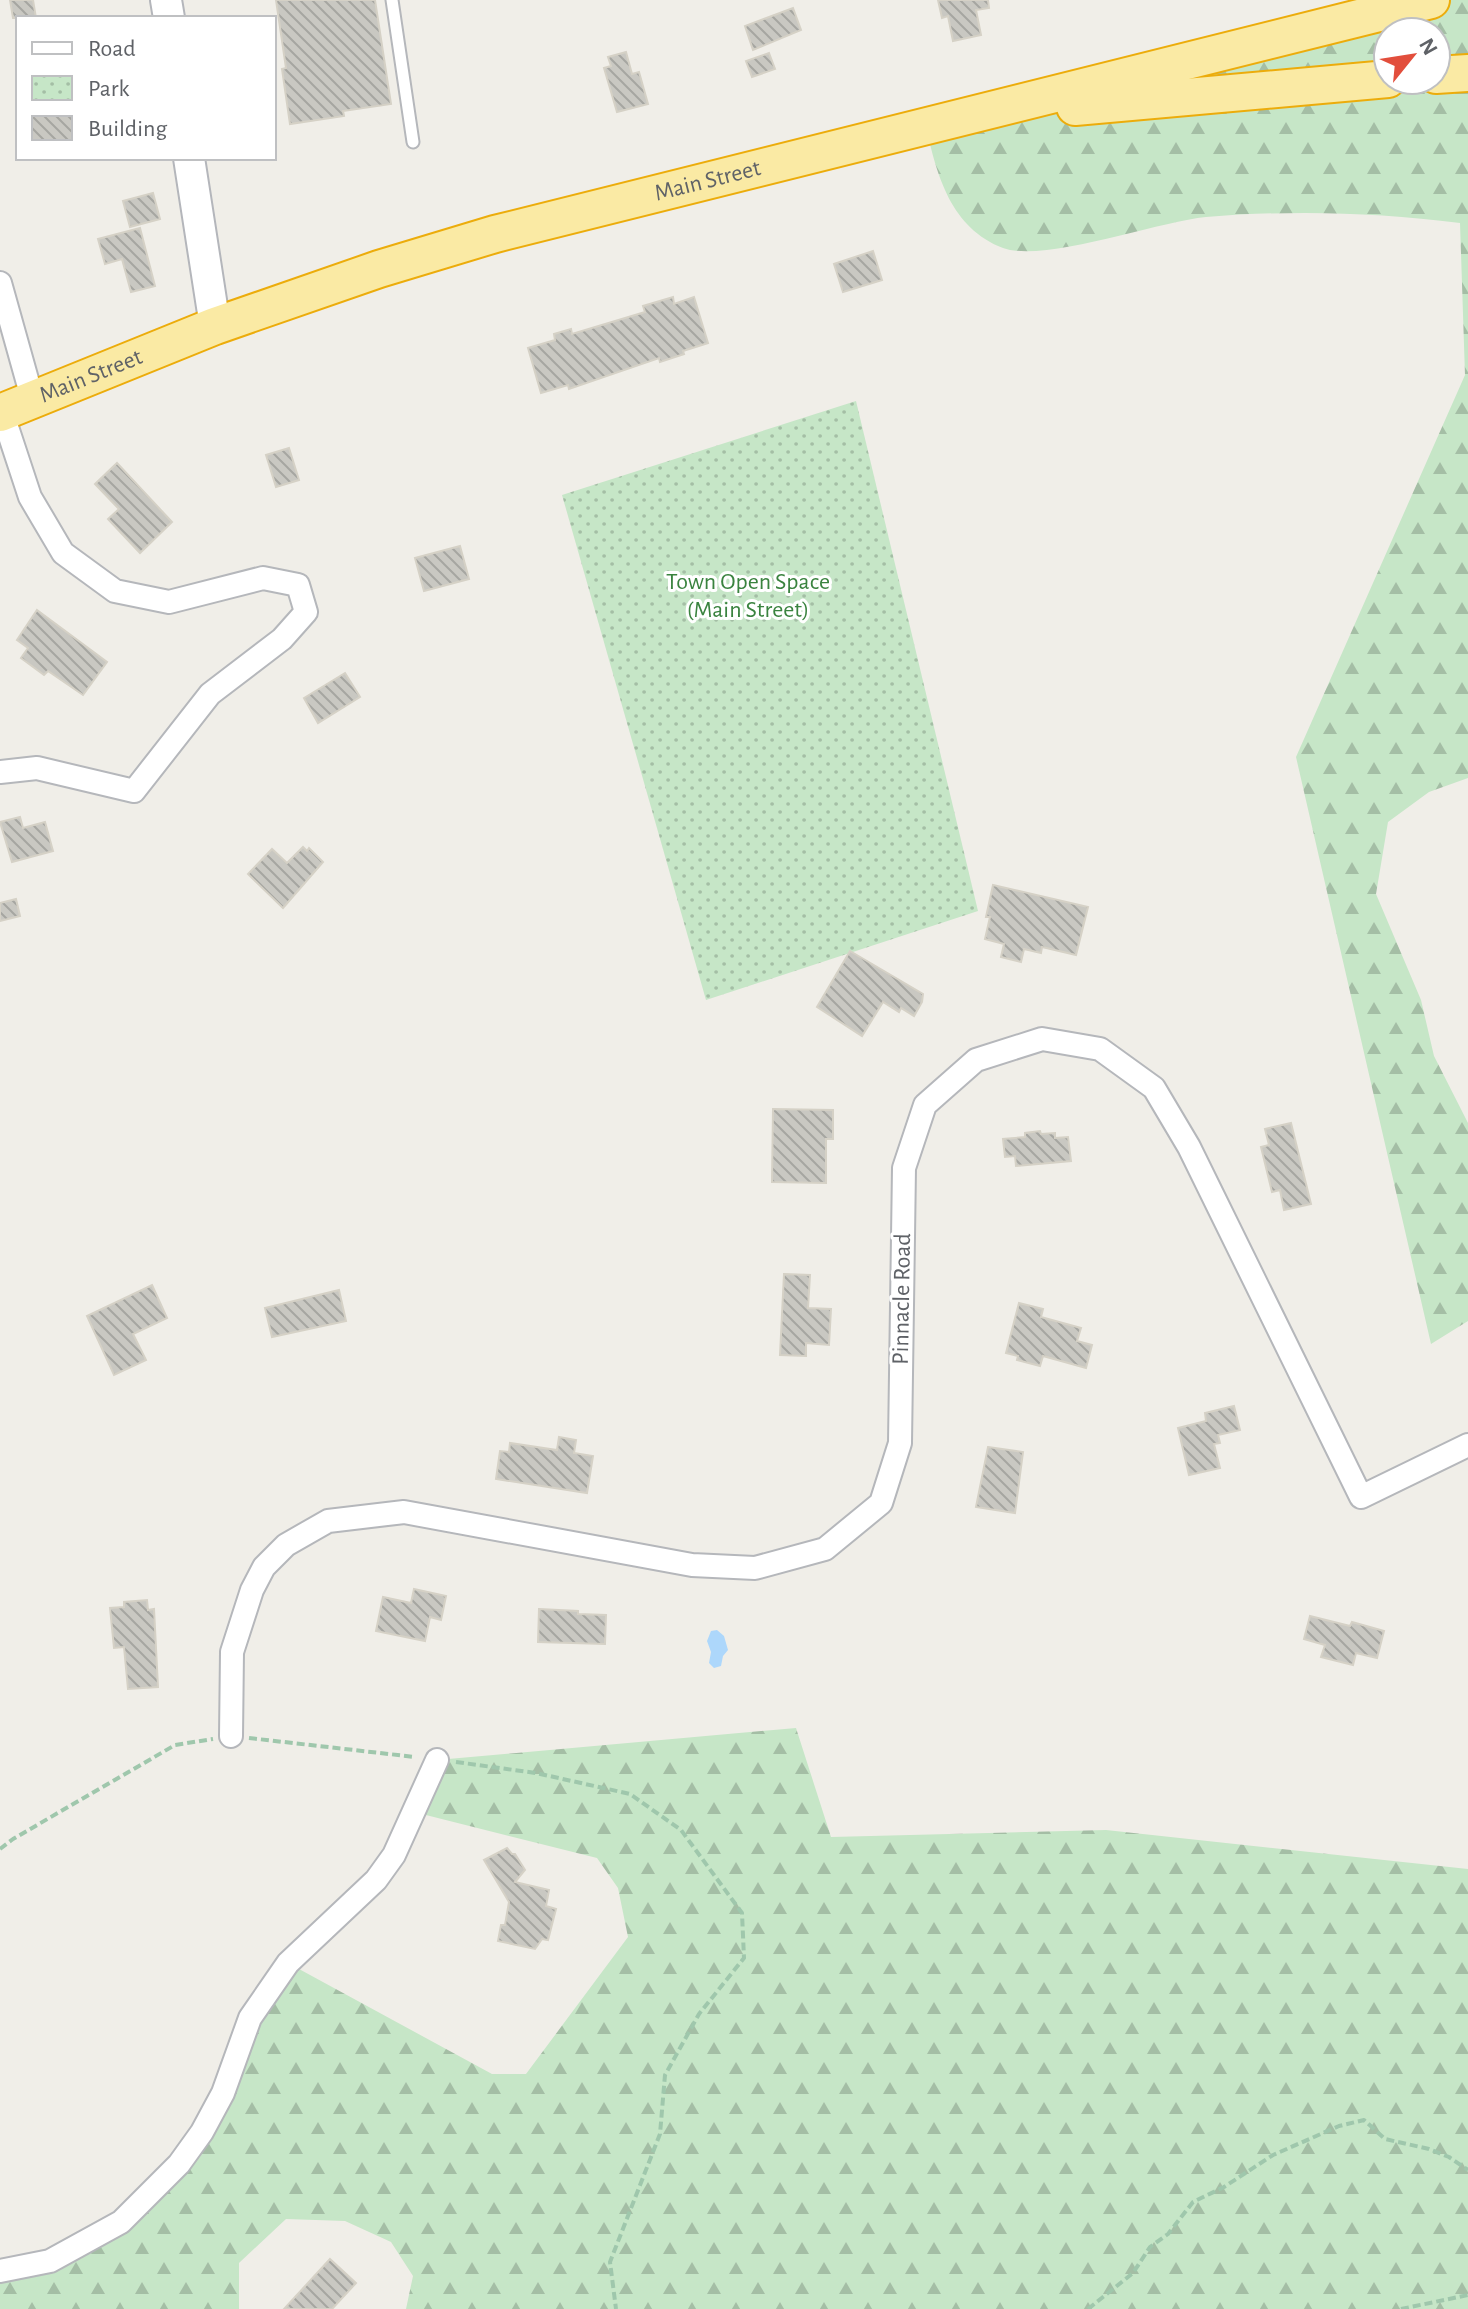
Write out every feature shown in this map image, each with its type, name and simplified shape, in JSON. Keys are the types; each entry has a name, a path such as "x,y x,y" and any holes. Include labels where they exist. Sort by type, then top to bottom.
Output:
{"highway":[{"name":"Main Street","path":"11,409 215,326 379,269 495,234 1431,0"},
{"path":"926,127 1101,104 1372,80"}],"main road":[{"path":"189,160 215,326"}],"street":[{"path":"0,283 11,409 30,497 63,553 115,591 169,602 263,578 298,585 306,612 282,639 210,694 134,791 37,768 0,772"},
{"name":"Pinnacle Road","path":"231,1736 232,1652 252,1590 264,1567 286,1545 328,1521 404,1512 692,1565 755,1568 825,1549 881,1503 900,1443 904,1168 925,1105 976,1060 1042,1039 1100,1049 1154,1088 1189,1147 1361,1497 1468,1445"},
{"path":"0,2271 50,2261 121,2222 179,2164 202,2132 223,2093 250,2018 288,1963 376,1880 394,1855 437,1760"}],"lane":[{"path":"392,0 413,142"}],"path":[{"path":"0,1849 175,1745 231,1736 536,1773 630,1794 681,1830 742,1913 744,1958 699,2014 665,2075 660,2134 610,2262 616,2309"},
{"path":"1088,2309 1133,2273 1150,2247 1168,2234 1193,2202 1224,2187 1273,2155 1339,2126 1364,2120 1385,2139 1429,2149 1449,2157 1468,2170"},
{"path":"1401,2309 1468,2295"}],"green space":[{"path":"1431,0 1468,0 1468,778 1429,792 1388,822 1376,894 1421,1000 1434,1056 1468,1123 1468,1321 1431,1344 1296,757 1465,375 1460,223 1333,213 1206,217 1072,246 1021,251 1003,248 971,228 949,198 935,164 926,127"},
{"name":"Town Open Space (Main Street)","path":"856,401 978,911 706,1000 562,495"},
{"path":"796,1728 831,1837 1106,1830 1468,1869 1468,2309 406,2309 413,2276 391,2242 345,2221 286,2219 239,2263 239,2309 0,2309 0,2271 121,2222 179,2164 288,1963 492,2074 526,2074 628,1937 618,1888 597,1858 414,1812 437,1760"}],"water":[{"path":"717,1630 724,1636 728,1650 721,1666 714,1668 709,1663 711,1652 707,1641 711,1631"}],"building":[{"path":"10,0 33,0 36,16 13,18"},
{"path":"276,0 375,0 391,104 343,111 344,116 290,124"},
{"path":"938,0 988,0 989,8 976,10 981,35 953,41 948,16 942,18"},
{"path":"793,8 801,30 753,50 745,26"},
{"path":"626,52 632,74 639,72 648,104 617,112 604,68 611,66 608,57"},
{"path":"769,53 775,69 752,77 746,61"},
{"path":"153,193 160,219 130,227 123,201"},
{"path":"140,228 155,286 131,292 122,259 105,264 98,239"},
{"path":"873,251 882,280 843,292 834,264"},
{"path":"673,297 674,304 694,297 708,343 660,362 659,358 569,389 568,385 541,393 528,348 555,340 554,334 571,329 572,334 645,312 643,306"},
{"path":"289,448 299,480 276,487 266,455"},
{"path":"117,463 172,522 140,553 108,519 119,509 95,484"},
{"path":"460,546 469,579 424,591 415,558"},
{"path":"37,610 107,662 83,695 48,671 44,675 21,658 28,648 17,640"},
{"path":"345,673 360,697 318,723 304,698"},
{"path":"20,817 23,828 45,822 53,851 12,862 0,822"},
{"path":"303,847 307,851 309,848 323,862 283,908 248,874 272,849 287,863"},
{"path":"993,885 1088,907 1076,955 1042,947 1041,953 1024,949 1021,962 1001,957 1004,944 985,939"},
{"path":"16,899 20,916 0,921 0,903"},
{"path":"850,951 923,994 914,1016 901,1008 899,1012 883,1002 862,1036 817,1007"},
{"path":"773,1109 833,1110 833,1139 826,1139 826,1183 772,1182"},
{"path":"1291,1123 1311,1204 1284,1210 1280,1190 1272,1192 1261,1147 1269,1145 1265,1129"},
{"path":"1040,1131 1041,1134 1055,1133 1055,1138 1068,1137 1071,1161 1016,1166 1015,1156 1005,1157 1003,1139 1025,1137 1025,1133"},
{"path":"784,1274 810,1275 808,1308 831,1309 829,1345 806,1343 806,1356 780,1355"},
{"path":"152,1285 167,1318 133,1334 146,1360 114,1375 87,1316"},
{"path":"339,1290 346,1321 272,1337 265,1308"},
{"path":"1019,1303 1043,1309 1041,1317 1081,1328 1077,1341 1092,1345 1086,1368 1043,1356 1040,1366 1017,1360 1018,1356 1006,1353"},
{"path":"1234,1406 1240,1430 1218,1435 1220,1443 1214,1444 1220,1468 1189,1475 1178,1428 1206,1421 1205,1413"},
{"path":"559,1437 576,1440 574,1453 593,1456 587,1493 496,1479 500,1451 509,1452 510,1443 557,1450"},
{"path":"988,1447 1023,1452 1015,1513 976,1507"},
{"path":"414,1589 446,1596 441,1620 430,1617 425,1641 376,1631 383,1597 411,1603"},
{"path":"147,1600 148,1610 154,1609 158,1687 128,1689 124,1647 114,1648 110,1608 124,1607 124,1602"},
{"path":"539,1609 606,1615 605,1644 538,1642"},
{"path":"1310,1616 1350,1626 1352,1622 1384,1631 1377,1658 1356,1653 1353,1665 1321,1657 1325,1645 1304,1639"},
{"path":"507,1848 525,1870 515,1882 549,1890 546,1906 556,1909 548,1940 542,1939 535,1949 498,1941 509,1902 484,1860"},
{"path":"330,2259 356,2283 332,2309 284,2309"}]}
